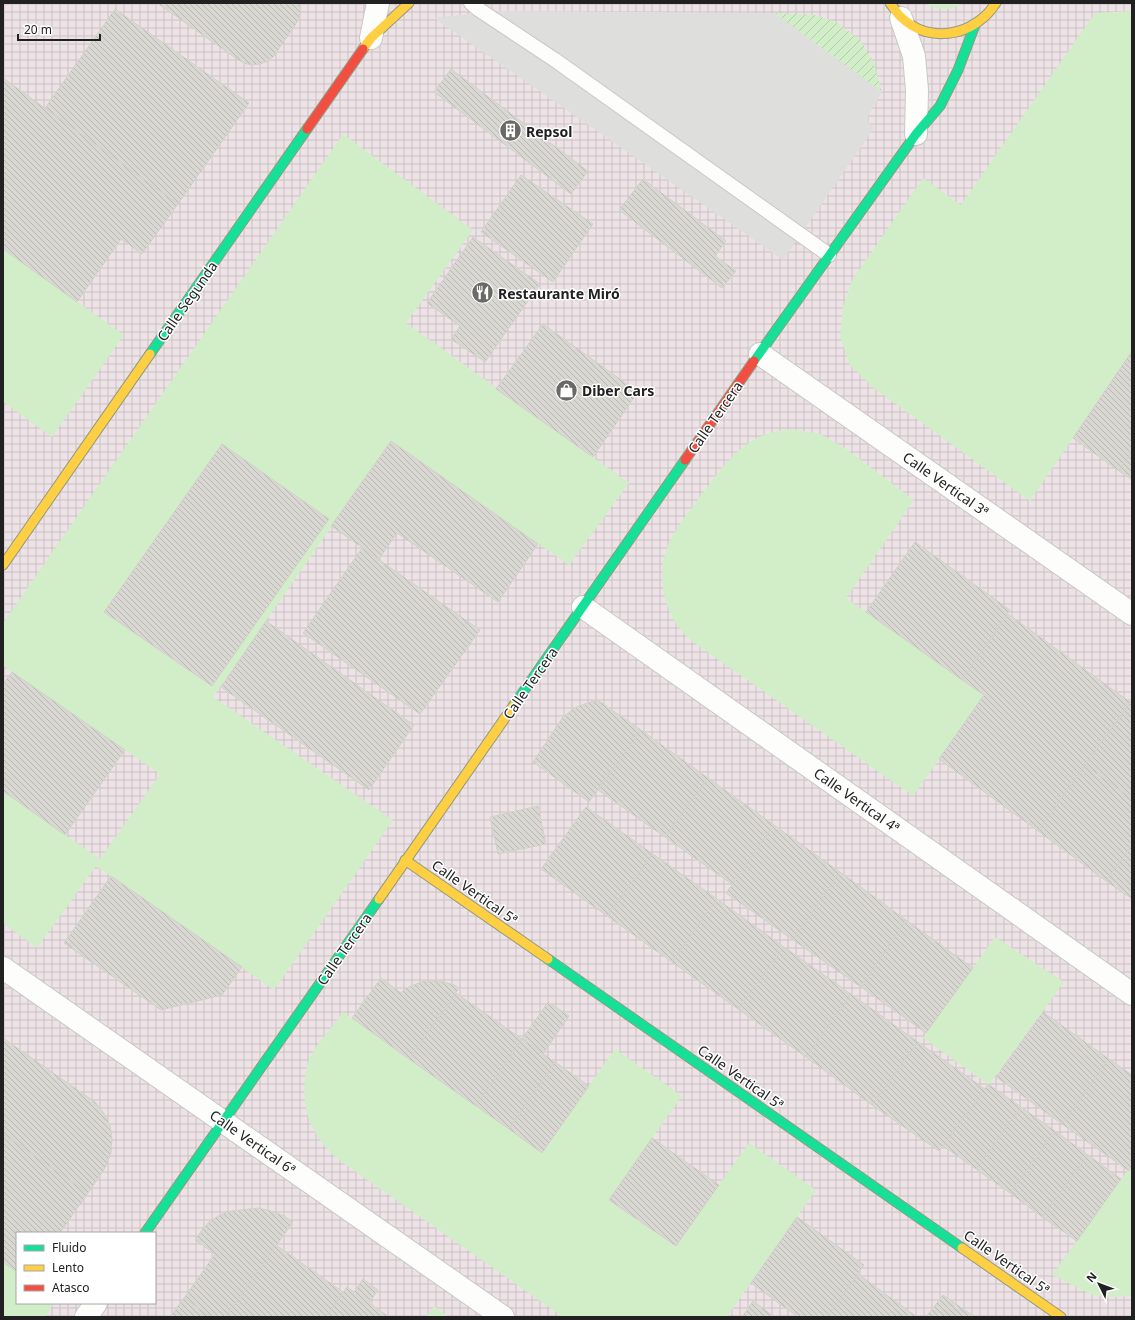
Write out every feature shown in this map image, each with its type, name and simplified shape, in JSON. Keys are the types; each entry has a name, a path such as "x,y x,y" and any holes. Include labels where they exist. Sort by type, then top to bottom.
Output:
{"street":[{"name":"Calle Segunda","path":"371,38 378,3"},
{"name":"Calle Segunda","path":"3,565 371,38 410,3"},
{"path":"893,7 914,27 929,33 945,35 961,32 976,25 984,18 996,3"},
{"path":"893,7 914,56 917,90 916,134"},
{"name":"Calle Tercera","path":"146,1232 829,255 916,134 940,106 958,70 976,25"},
{"name":"Calle Vertical 3ª","path":"760,354 1132,614"},
{"name":"Calle Vertical 4ª","path":"583,607 1132,994"},
{"name":"Calle Vertical 5ª","path":"405,860 1061,1317"},
{"name":"Calle Vertical 6ª","path":"3,968 503,1317"},
{"path":"86,1317 95,1304"}],"lane":[{"path":"471,3 555,60 829,255"}],"shaded area":[{"path":"3,3 1132,3 1132,1317 3,1317"},
{"path":"498,11 774,13 882,92 868,116 868,122 874,128 783,260 434,18"}],"green space":[{"path":"924,3 963,3 953,8 944,9"},
{"path":"1132,11 1132,351 1030,501 871,386 850,365 840,337 843,307 852,280 923,178 961,205 1095,13"},
{"path":"774,13 815,15 836,22 860,40 873,61 882,92"},
{"path":"343,134 473,230 406,323 629,483 569,565 391,441 213,697 393,820 274,990 96,866 37,948 3,923 3,791 100,859 160,774 3,666 3,623"},
{"path":"3,249 124,335 52,437 3,402"},
{"path":"791,429 820,434 845,448 914,500 846,598 984,695 913,796 693,642 674,621 666,602 662,581 663,561 672,536 686,515 722,468 738,451 747,444 767,434"},
{"path":"995,937 1064,982 989,1085 923,1038"},
{"path":"343,1012 542,1152 615,1049 682,1096 609,1199 675,1246 749,1143 816,1190 727,1317 563,1317 339,1160 322,1143 311,1124 307,1113 304,1090 307,1065 321,1040"},
{"path":"1132,1166 1132,1296 1115,1297 1092,1295 1052,1275 1121,1179"},
{"path":"3,1262 16,1271 16,1304 53,1304 45,1317 3,1317"},
{"path":"434,1306 449,1317 426,1317"}],"building":[{"path":"157,3 300,3 301,11 294,27 274,56 268,61 251,65 237,59"},
{"path":"115,9 249,103 178,204 45,108"},
{"name":"Repsol","path":"451,69 588,171 571,194 434,92"},
{"path":"3,78 178,204 142,254 121,239 77,302 3,249"},
{"path":"521,175 593,224 553,282 481,232"},
{"path":"643,179 726,241 715,256 736,271 722,288 619,210"},
{"name":"Restaurante Miró","path":"473,237 540,284 485,362 451,339 460,326 427,303"},
{"name":"Diber Cars","path":"543,324 638,392 593,457 496,389"},
{"path":"1132,351 1132,452 1119,471 1073,438"},
{"path":"391,441 538,544 498,602 397,533 379,559 331,526"},
{"path":"222,444 329,519 212,686 104,612"},
{"path":"1132,452 1132,480 1119,471"},
{"path":"915,542 1010,610 962,680 866,612"},
{"path":"362,548 480,630 420,714 303,633"},
{"path":"1008,614 1130,702 1038,831 939,759 984,695 962,680"},
{"path":"266,621 414,725 369,790 221,687"},
{"path":"12,672 125,750 65,835 3,791 3,684"},
{"path":"1132,700 1132,799 1085,765"},
{"path":"594,701 599,701 641,730 589,802 533,762 563,717 576,707"},
{"path":"641,730 708,778 665,837 598,790"},
{"path":"1085,765 1132,799 1132,845 1106,881 1038,831"},
{"path":"708,778 774,825 733,885 665,837"},
{"path":"538,806 546,844 498,854 490,817"},
{"path":"586,807 653,854 607,916 541,869"},
{"path":"774,825 840,872 793,940 726,893"},
{"path":"1132,845 1132,899 1106,881"},
{"path":"653,854 717,899 672,962 607,916"},
{"path":"840,872 906,920 861,987 793,940"},
{"path":"111,876 242,967 222,995 161,1010 64,943"},
{"path":"717,899 784,947 738,1009 672,962"},
{"path":"906,920 973,968 926,1033 861,987"},
{"path":"784,947 851,994 806,1057 738,1009"},
{"path":"381,978 401,993 406,988 424,981 440,981 459,988 409,1059 352,1018"},
{"path":"456,993 522,1039 476,1106 409,1059"},
{"path":"851,994 918,1042 872,1105 806,1057"},
{"path":"548,1002 569,1016 543,1054 522,1039"},
{"path":"1043,1012 1109,1059 1062,1124 996,1077"},
{"path":"3,1038 95,1102 103,1112 110,1125 112,1138 111,1153 105,1168 88,1193 3,1134"},
{"path":"522,1039 555,1062 509,1129 476,1106"},
{"path":"918,1042 985,1089 939,1151 872,1105"},
{"path":"1109,1059 1132,1075 1132,1166 1129,1171 1062,1124"},
{"path":"555,1062 589,1086 542,1153 509,1129"},
{"path":"988,1084 1021,1107 976,1169 943,1146"},
{"path":"1021,1107 1055,1131 1010,1193 976,1169"},
{"path":"1055,1131 1088,1155 1042,1217 1010,1193"},
{"path":"3,1134 88,1193 61,1232 16,1232 16,1271 3,1262"},
{"path":"652,1138 719,1185 676,1246 609,1200"},
{"path":"1088,1155 1121,1179 1077,1241 1042,1217"},
{"path":"258,1208 284,1216 293,1222 226,1317 211,1317 184,1298 215,1254 195,1240 210,1221 220,1215 231,1211"},
{"path":"797,1217 864,1265 827,1317 798,1317 751,1283"},
{"path":"276,1245 343,1292 326,1317 226,1317"},
{"path":"858,1274 917,1317 827,1317"},
{"path":"363,1279 378,1290 369,1303 389,1317 326,1317 347,1287 354,1292"},
{"path":"943,1295 975,1317 926,1317"},
{"path":"184,1298 211,1317 170,1317"},
{"path":"753,1301 775,1317 742,1317"}],"traffic: fast":[{"path":"754,361 916,134 940,106 958,70 975,25"},
{"path":"150,354 307,129"},
{"path":"514,705 685,460"},
{"path":"146,1232 379,899"},
{"path":"548,959 962,1248"}],"traffic: slow":[{"path":"363,49 371,38 409,3"},
{"path":"890,3 897,13 911,25 932,33 943,34 964,29 975,24 986,15 996,3"},
{"path":"3,565 150,354"},
{"path":"379,899 514,705"},
{"path":"405,860 548,959"},
{"path":"962,1248 1061,1317"}],"traffic: jam":[{"path":"307,129 363,49"},
{"path":"685,460 754,361"}],"place":[{"name":"Repsol","path":"511,131"},
{"name":"Restaurante Miró","path":"483,293"},
{"name":"Diber Cars","path":"567,390"}]}
